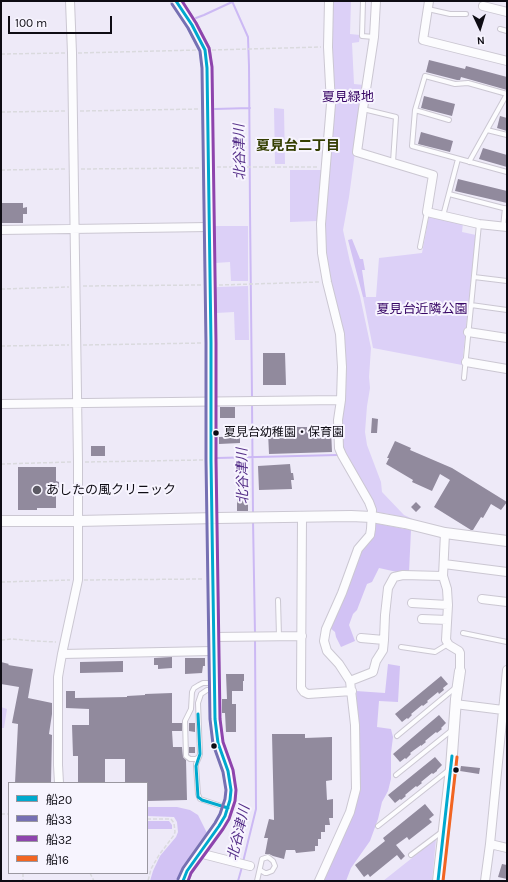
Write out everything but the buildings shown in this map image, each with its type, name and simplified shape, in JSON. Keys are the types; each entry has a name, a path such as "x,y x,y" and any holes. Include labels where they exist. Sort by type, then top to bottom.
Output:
{"street":[{"path":"59,782 58,677 78,580 78,462 70,1"},
{"path":"176,1 192,25 205,50 207,68 214,719 218,743 230,780 230,795 225,816 187,871 183,881"},
{"path":"319,881 350,812 356,789 355,725 350,681 339,664 327,651 324,641 326,629 342,593 358,549 370,535 372,517 372,510 369,502 342,455 340,448 338,420 341,400 342,367 340,334 327,282 322,253 321,224 331,104 328,47 329,1"},
{"path":"376,1 374,37 358,152 433,175 427,212 479,224 505,227"},
{"path":"429,5 423,40 507,61"},
{"path":"483,6 507,12"},
{"path":"1,230 209,227"},
{"path":"468,332 507,338"},
{"path":"466,362 507,369"},
{"path":"1,404 341,400"},
{"path":"1,521 351,516 372,517 406,523 445,533 507,541"},
{"path":"302,517 301,688 308,694 352,691"},
{"path":"438,881 451,768 455,704 460,671 460,653 448,644 446,640 448,606 447,589 443,576 445,533"},
{"path":"444,564 507,572"},
{"path":"350,681 373,672 376,661 383,650 388,588 394,577 403,575 443,576"},
{"path":"482,599 507,602"},
{"path":"412,603 448,606"},
{"path":"422,619 447,620"},
{"path":"213,637 302,636"},
{"path":"361,638 384,640"},
{"path":"62,654 213,651"},
{"path":"485,881 504,734 503,710 507,670"},
{"path":"455,704 503,710"},
{"path":"490,844 507,848"},
{"path":"199,853 245,864"}],"lane":[{"path":"363,1 362,36 374,37"},
{"path":"429,5 450,14 466,14"},
{"path":"500,29 507,31"},
{"path":"469,162 507,94 468,83 456,84 425,76 415,110 412,146 458,158 469,162 507,172"},
{"path":"363,109 396,117 393,162"},
{"path":"415,110 449,120"},
{"path":"487,130 507,135"},
{"path":"442,216 458,158"},
{"path":"448,194 506,209 505,227"},
{"path":"420,247 427,212"},
{"path":"464,378 479,224"},
{"path":"474,277 507,281"},
{"path":"471,306 507,310"},
{"path":"278,600 279,637"},
{"path":"463,633 507,642"},
{"path":"401,647 435,652 448,644"},
{"path":"199,757 190,760 186,756 185,721 191,709 191,695 194,688 203,683 209,683 214,686 202,694 198,703 199,757 196,766 198,797 202,800 228,808"},
{"path":"397,736 457,687"},
{"path":"396,775 454,728"},
{"path":"378,826 451,768"},
{"path":"411,855 444,830"},
{"path":"257,881 260,870"}],"path":[{"path":"1,54 328,47"},
{"path":"1,112 208,109"},
{"path":"1,170 326,167"},
{"path":"1,289 327,282"},
{"path":"1,346 211,343"},
{"path":"1,464 211,460"},
{"path":"1,582 78,580 212,580"},
{"path":"1,640 12,639 64,642"},
{"path":"148,819 171,819 174,823 175,832 151,869 148,881"}],"green space":[{"name":"夏見緑地","path":"331,1 351,1 350,34 360,35 359,42 352,43 354,84 364,85 349,197 343,230 350,262 360,296 371,348 369,377 370,388 365,432 367,445 381,482 382,492 404,515 419,522 389,514 374,512 345,454 341,439 345,367 329,282 323,225 331,47"},
{"path":"274,108 284,109 285,164 275,164"},
{"path":"290,170 323,170 317,221 290,222"},
{"name":"夏見台近隣公園","path":"429,216 463,223 462,232 476,235 462,365 373,348 363,297 376,297 379,258 422,253"},
{"path":"215,226 248,226 248,281 231,281 230,262 215,263"},
{"path":"248,286 249,340 235,340 234,312 216,313 216,290 217,287"},
{"path":"1,707 7,709 4,728 1,728"},
{"path":"436,839 432,881 383,881"}],"shaded area":[{"path":"352,239 360,259 363,259 365,270 362,270 366,297 363,297 348,240"},
{"path":"374,523 411,530 409,572 397,572 379,568 372,582 367,584 357,610 353,614 349,625 355,641 341,647 335,632 330,628 360,550"},
{"path":"388,664 400,666 398,702 379,701 377,727 391,729 393,737 391,753 391,779 388,791 382,802 370,841 351,868 346,881 321,881 352,813 358,725 356,691 385,693"},
{"path":"148,807 177,807 190,810 198,815 207,833 182,867 176,881 150,881 160,856 176,837 178,832 177,822 174,817 148,816"},
{"path":"148,821 169,821 172,825 172,829 148,829"}],"waterway":[{"name":"北谷津川","path":"232,1 248,37 252,398"},
{"path":"196,18 232,2"},
{"path":"215,109 250,108"},
{"name":"北谷津川","path":"252,402 253,514"},
{"path":"217,458 337,455"},
{"name":"北谷津川","path":"253,520 255,634"},
{"name":"北谷津川","path":"243,862 256,809 255,638"},
{"name":"北谷津川","path":"238,881 242,867"}],"transit line":[{"name":"船20","path":"176,1 192,25 205,50 207,68 215,719 218,743 228,771 231,790 230,800 225,816 187,871 183,881"},
{"name":"船32","path":"182,1 209,48 212,67 220,719 223,742 233,770 236,790 235,801 229,819 191,873 188,881"},
{"name":"船33","path":"172,4 188,28 200,51 202,68 210,719 213,744 223,772 226,790 225,799 220,814 183,868 178,879"},
{"name":"船20","path":"198,714 200,754 196,766 198,797 202,800 228,808"},
{"name":"船20","path":"438,881 452,756"},
{"name":"船16","path":"443,881 457,757"}],"place":[{"name":"夏見台幼稚園・保育園","path":"216,433"},
{"name":"あしたの風クリニック","path":"37,490"}],"district":[{"name":"夏見台二丁目","path":"298,146"}]}
